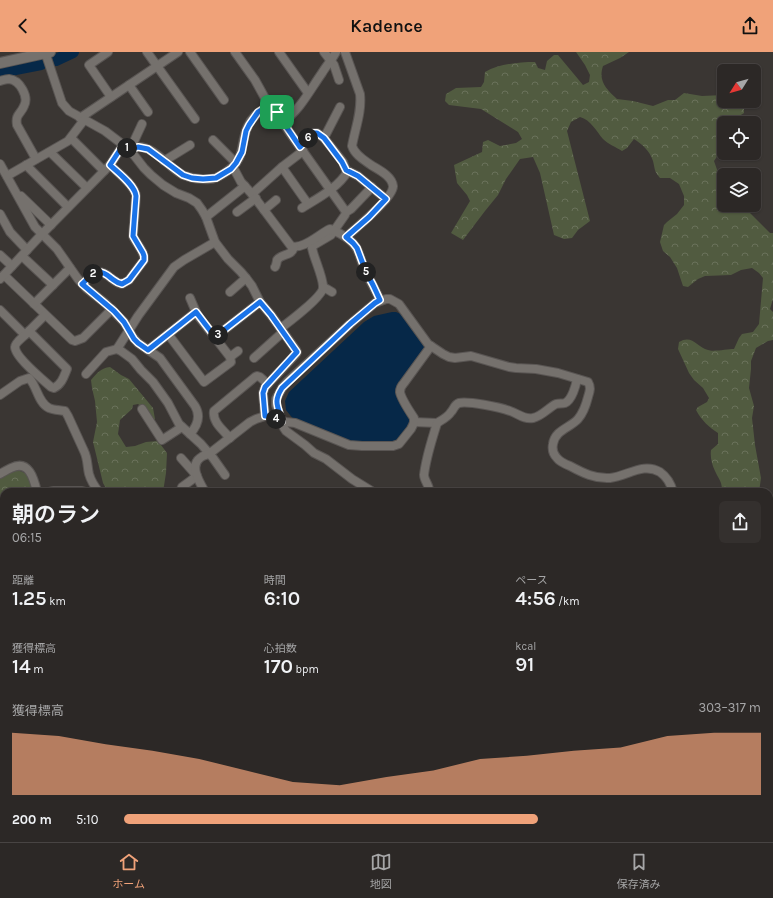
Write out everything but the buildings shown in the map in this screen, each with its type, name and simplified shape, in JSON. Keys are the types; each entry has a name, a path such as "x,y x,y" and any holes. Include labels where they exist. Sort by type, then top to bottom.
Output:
{"street":[{"path":"0,63 47,52 60,96 69,112 105,131 130,150 151,176 176,193 197,203 206,217 216,242 228,259 252,286 260,302 297,352 265,387 263,393 265,416"},
{"path":"108,52 89,65 111,97"},
{"path":"147,52 196,119"},
{"path":"7,176 50,152 71,138 82,119 111,97 178,52"},
{"path":"190,52 224,100"},
{"path":"234,52 255,80 269,105 277,112 346,212"},
{"path":"279,52 308,93"},
{"path":"324,52 334,65 339,80"},
{"path":"283,122 297,109 336,52"},
{"path":"345,52 360,94 358,118 352,146 355,153 391,179 393,185 392,191 386,199 369,217 346,237"},
{"path":"0,81 9,79 15,81 20,85 25,95 24,106 16,121 36,159"},
{"path":"129,85 148,112"},
{"path":"130,150 138,147 148,149 183,175 192,178 216,178 235,165 242,152 246,131 249,125 258,112 269,105"},
{"path":"324,138 340,107"},
{"path":"130,150 142,124"},
{"path":"237,212 302,149 314,133 317,133 324,138 342,162 346,170 358,176 386,199"},
{"path":"71,138 131,186 136,192 133,236 144,256 144,260 129,280 122,284 117,283 105,272 93,274 82,284"},
{"path":"213,140 235,165 245,186 254,196 288,244 294,247 300,246 330,229 346,237 357,248 366,272 380,300"},
{"path":"112,309 83,338 76,341 72,340 34,304 2,277 107,168 123,145"},
{"path":"164,161 190,145"},
{"path":"50,152 87,188"},
{"path":"0,165 35,227 56,249 82,284 112,309 124,322 138,343 160,358 197,409 198,422 195,429 190,434"},
{"path":"26,165 68,207"},
{"path":"282,167 305,206 342,180 348,171"},
{"path":"206,217 245,186"},
{"path":"254,358 320,294 323,283 312,248 314,245 327,238 334,231 346,212 372,188"},
{"path":"15,190 51,225"},
{"path":"264,210 276,200"},
{"path":"0,214 24,253 53,285"},
{"path":"86,374 106,352 117,349 138,316 174,267 216,242"},
{"path":"275,267 279,258 291,253 294,247"},
{"path":"0,255 12,266"},
{"path":"34,304 70,268"},
{"path":"230,292 246,278"},
{"path":"323,287 332,292"},
{"path":"168,334 204,382 231,362 230,357 196,312 190,298"},
{"path":"368,488 289,435 284,428 276,405 276,398 282,388 350,324 375,303 386,299 390,299 399,304 425,340 431,346 449,357 455,358 470,356 516,368 543,370 588,382 590,388 586,406 579,418 555,436 552,448 556,457 584,473 601,478 619,476 642,468 650,468 666,477 672,488"},
{"path":"215,337 260,302"},
{"path":"0,310 27,333 67,369 62,382 54,388 51,387 19,356 15,347 16,344 27,333 46,315"},
{"path":"148,350 196,312"},
{"path":"197,476 196,466 198,460 202,456 209,454 250,422 265,416 295,423 349,445 393,446 399,444 411,429 414,422 414,418 400,392 401,388 431,346"},
{"path":"117,349 132,359 153,382 168,403 177,421 209,454 225,475"},
{"path":"230,357 238,351"},
{"path":"230,438 216,422 213,413 214,411 257,376 268,384"},
{"path":"0,395 20,381 29,378 46,407 64,411 68,416 87,457 89,474 97,488"},
{"path":"414,422 437,423 452,411 456,404 465,402 504,409 526,418 537,417 555,405 568,401 578,379"},
{"path":"142,409 162,440 182,427"},
{"path":"429,488 424,476 437,423"},
{"path":"181,458 197,476 203,488"},
{"path":"0,474 14,466 21,466 26,468 32,475 36,488"},
{"path":"182,488 197,476"}],"green space":[{"path":"576,52 629,52 603,66 602,80 609,92 617,99 653,106 668,100 675,100 684,93 702,96 717,95 717,108 744,108 744,113 739,116 717,116 717,156 714,161 717,170 717,212 749,212 770,233 773,233 773,299 770,309 773,312 773,340 768,341 756,348 751,361 749,388 754,406 752,418 761,478 760,488 722,488 713,466 711,455 711,450 718,444 718,433 706,423 696,410 698,407 707,402 709,398 703,388 689,373 678,349 679,342 687,339 710,351 734,349 742,334 753,332 759,324 763,278 752,268 741,270 731,275 705,276 698,279 688,287 683,286 677,268 670,257 663,251 660,242 664,225 677,214 684,205 684,196 679,184 670,178 660,178 656,172 650,154 640,143 634,139 627,148 622,151 605,141 584,118 580,117 571,122 567,131 590,221 578,230 572,238 564,239 554,235 540,173 533,157 520,159 506,179 498,195 463,240 451,233 470,201 457,183 454,165 482,152 483,142 488,140 500,146 516,143 522,139 518,132 481,109 449,105 445,101 446,94 456,88 481,87 484,82 485,72 502,65 535,62 538,68 545,70 547,61 554,55 558,55 583,85 589,82 590,75"},
{"path":"110,367 129,379 153,408 155,419 152,420 142,407 138,404 133,405 132,409 120,420 118,434 126,447 135,446 146,442 158,441 167,453 164,488 106,488 103,483 93,442 97,422 91,380 97,373"},
{"path":"15,470 24,472 30,480 33,488 0,488 0,478"}],"water":[{"path":"392,312 403,315 425,345 425,348 400,383 410,422 409,426 400,438 394,442 357,443 345,440 294,420 286,410 285,401 289,392 364,322 374,316"}],"waterway":[{"path":"56,60 73,52"},
{"path":"0,72 41,64"}],"route":[{"path":"269,105 277,112 300,147 314,133 322,136 345,166 346,170 358,176 386,199 369,217 346,237 357,248 362,263 380,300 350,324 282,388 276,398 276,405 282,421 265,416 263,393 265,387 297,352 260,302 215,337 196,312 148,350 134,339 124,322 114,311 82,284 93,274 105,272 117,283 122,284 129,280 144,260 143,253 133,236 136,192 110,165 123,145 130,150 138,147 148,149 183,175 203,179 216,178 233,167 240,158 246,131 258,112 269,105"}]}
